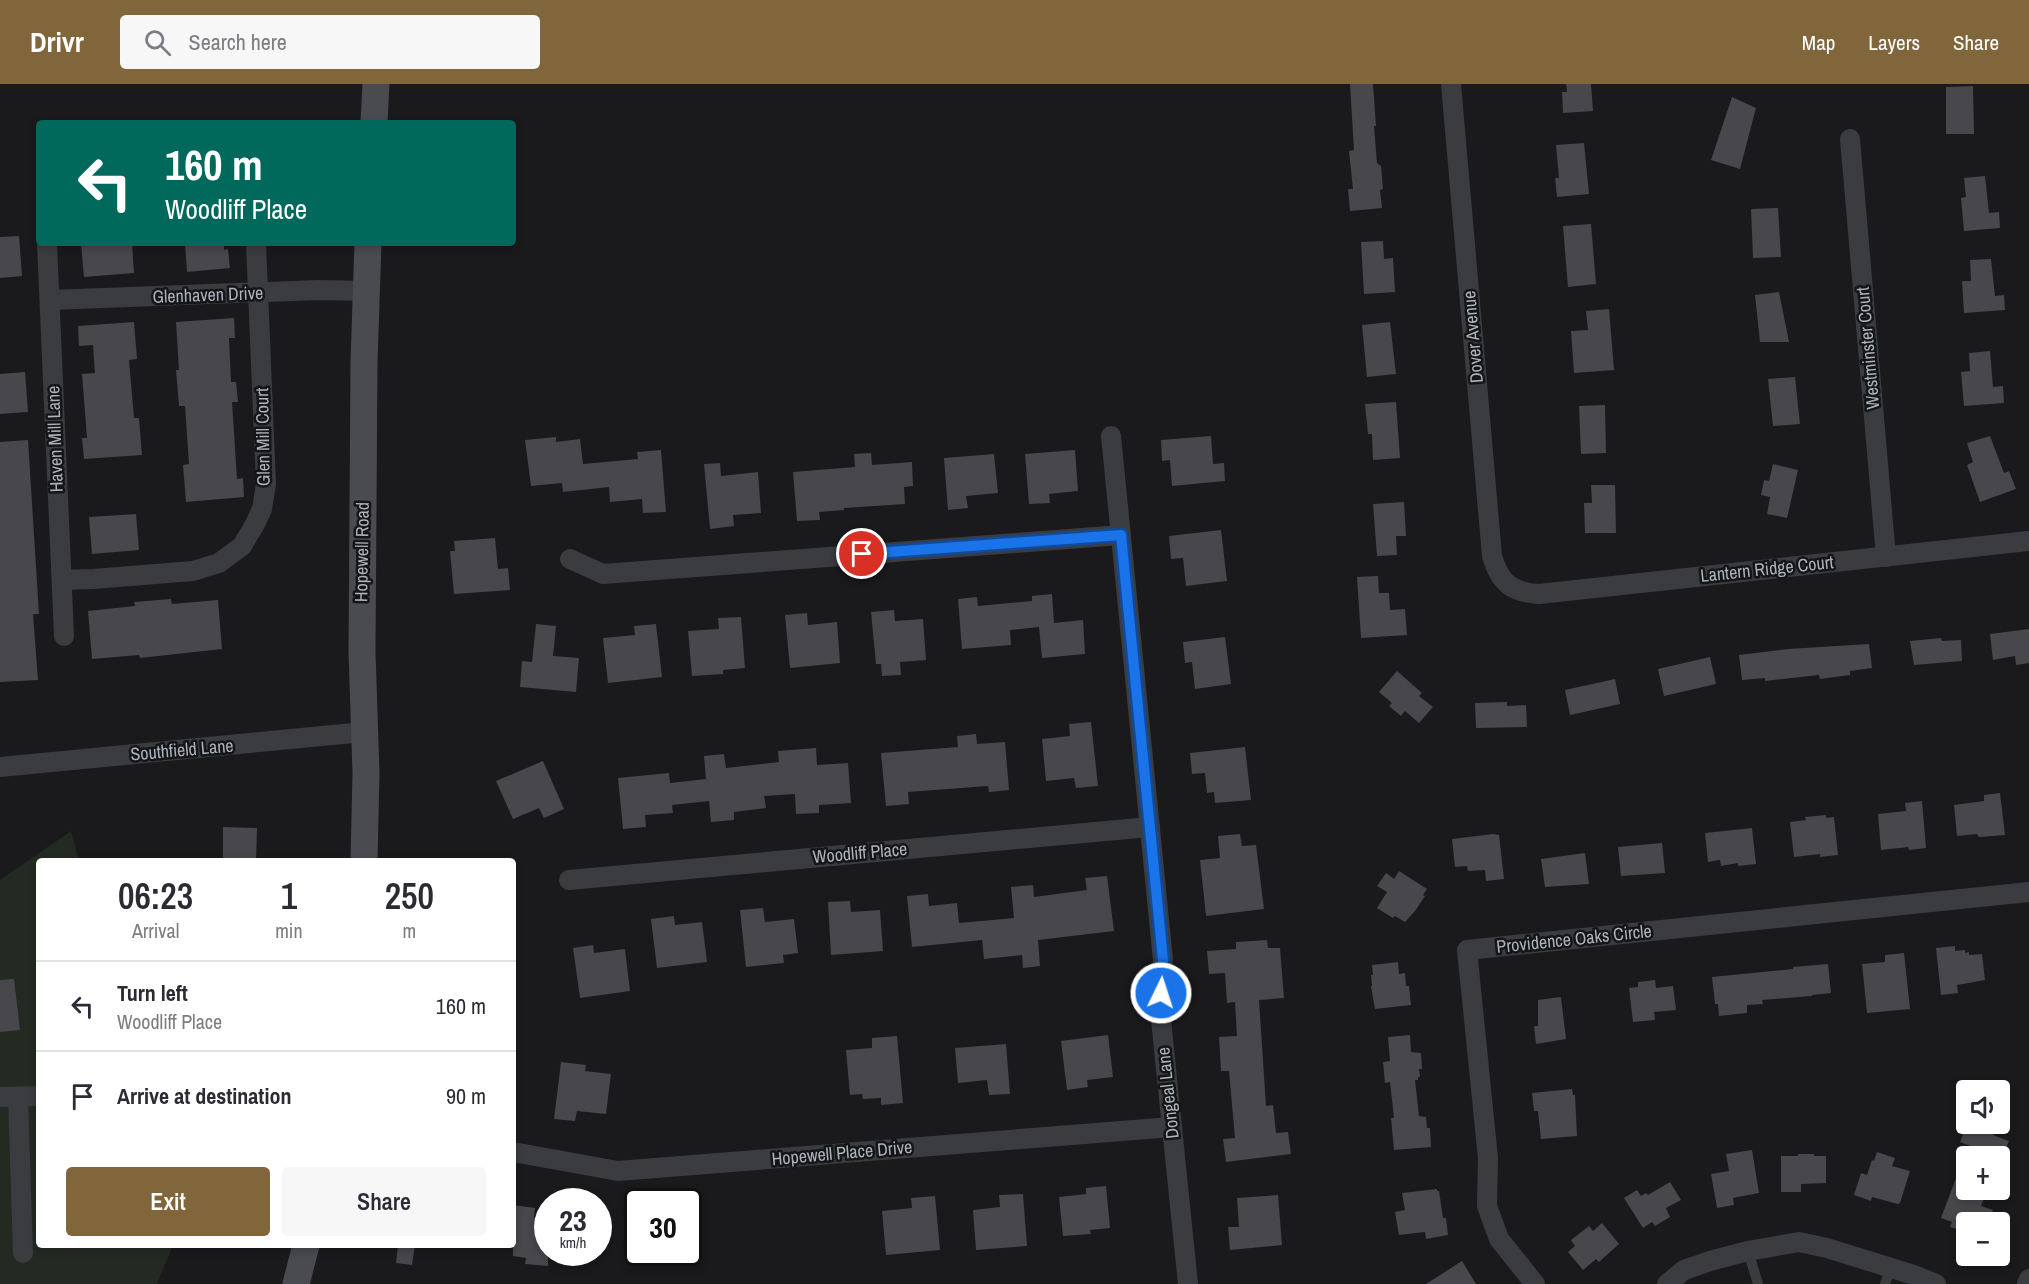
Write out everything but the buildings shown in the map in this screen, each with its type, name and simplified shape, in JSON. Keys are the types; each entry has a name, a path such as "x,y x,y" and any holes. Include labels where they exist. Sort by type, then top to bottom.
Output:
{"street":[{"path":"374,120 376,84"},
{"name":"Dover Avenue","path":"1451,84 1492,556 1497,572 1507,585"},
{"name":"Westminster Court","path":"1850,140 1886,556"},
{"name":"Haven Mill Lane","path":"47,246 63,636"},
{"name":"Glen Mill Court","path":"62,580 193,571 219,563 242,546 255,524 262,509 266,484 256,246"},
{"name":"Hopewell Road","path":"364,858 362,652 364,362 368,246"},
{"name":"Glenhaven Drive","path":"50,300 319,290 366,291"},
{"name":"Dongeal Lane","path":"1112,436 1163,960 1160,1010 1188,1284"},
{"path":"570,559 603,574 1121,535"},
{"name":"Lantern Ridge Court","path":"1507,585 1523,593 1539,594 2029,541"},
{"name":"Southfield Lane","path":"0,767 364,732"},
{"name":"Woodliff Place","path":"569,879 1150,827"},
{"name":"Providence Oaks Circle","path":"1535,1284 1499,1239 1487,1206 1488,1158 1467,950 2029,892"},
{"path":"23,1253 9,1097 36,1096"},
{"name":"Hopewell Place Drive","path":"516,1153 618,1171 1172,1127"},
{"path":"1667,1284 1684,1270 1710,1261 1748,1251 1799,1242 1827,1248 1888,1276 1936,1284"},
{"path":"296,1284 305,1248"},
{"path":"2027,1284 2029,1279"}],"lane":[{"path":"1748,1251 1758,1284"}],"shaded area":[{"path":"71,831 78,858 36,858 36,1248 172,1248 157,1284 0,1284 0,880"}],"route":[{"path":"862,554 1121,535 1163,960 1161,993"}]}
